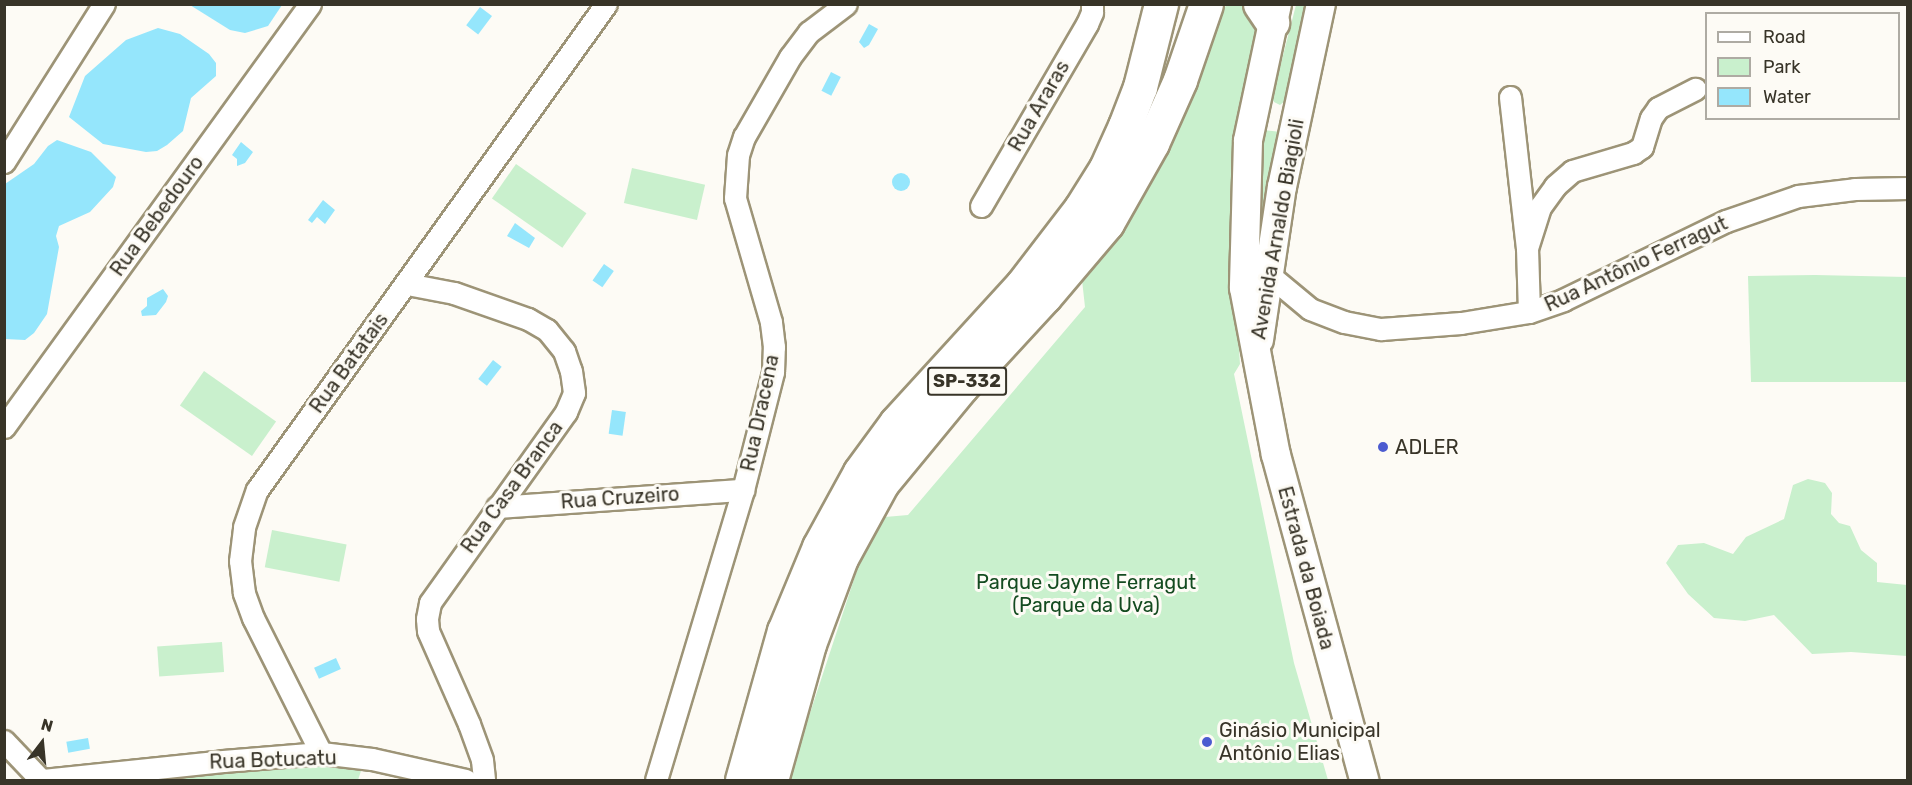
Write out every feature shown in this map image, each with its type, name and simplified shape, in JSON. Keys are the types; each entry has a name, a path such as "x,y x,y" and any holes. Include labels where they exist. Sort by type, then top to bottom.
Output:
{"main road":[{"name":"SP-332","path":"742,780 784,631 819,547 860,472 896,423 1022,285 1081,208 1106,168 1125,126 1149,56 1161,4"},
{"name":"SP-332","path":"771,780 809,644 842,558 882,483 961,387 1045,296 1107,223 1152,143 1180,80 1206,4"},
{"name":"Avenida Arnaldo Biagioli","path":"1256,354 1270,278 1282,187 1321,4"},
{"name":"Avenida Arnaldo Biagioli","path":"1256,354 1244,288 1248,141 1270,10"},
{"path":"1252,120 1284,121 1295,129"},
{"name":"Estrada da Boiada","path":"1256,354 1276,455 1364,780"}],"street":[{"path":"4,162 104,4"},
{"name":"Rua Bebedouro","path":"4,428 310,4"},
{"name":"Rua Batatais","path":"321,753 253,618 244,593 240,561 244,527 257,490 606,4"},
{"name":"Rua Dracena","path":"656,780 743,490 773,372 774,346 771,322 735,198 738,155 744,137 790,57 809,32 846,4"},
{"name":"Rua Araras","path":"981,206 1087,24 1092,12 1092,4"},
{"path":"1527,248 1540,207 1555,186 1572,171 1633,153 1642,147 1651,118 1658,108 1695,89"},
{"path":"1509,97 1527,248 1529,312"},
{"name":"Rua Antônio Ferragut","path":"1244,250 1270,278 1310,309 1344,322 1381,328 1461,323 1529,312 1563,300 1644,263 1726,221 1798,196 1855,189 1908,188"},
{"name":"Rua Casa Branca","path":"407,284 454,293 528,319 547,330 564,351 574,393 566,412 430,603 427,619 428,631 482,760 484,780"},
{"name":"Rua Cruzeiro","path":"497,507 743,490"},
{"path":"4,741 42,780"},
{"name":"Rua Botucatu","path":"42,780 321,753 372,759 466,780"}],"green space":[{"name":"Parque Jayme Ferragut (Parque da Uva)","path":"1226,5 1244,5 1258,16 1233,146 1232,244 1240,364 1234,374 1294,663 1328,780 788,780 862,555 885,517 908,515 1085,307 1082,280 1113,236 1194,89"},
{"path":"1296,5 1312,5 1285,101 1280,105 1272,98"},
{"path":"1263,130 1281,132 1260,246 1257,141"},
{"path":"516,164 586,213 562,248 492,198"},
{"path":"632,168 705,185 697,220 624,203"},
{"path":"1748,276 1907,277 1907,382 1751,382"},
{"path":"204,371 276,421 252,456 180,405"},
{"path":"1808,479 1825,483 1832,493 1831,514 1839,523 1850,526 1861,550 1877,563 1877,582 1907,585 1907,656 1851,652 1812,654 1774,615 1745,621 1714,618 1688,594 1666,563 1678,545 1704,543 1733,554 1746,537 1784,519 1793,485"},
{"path":"272,530 347,545 339,582 265,567"},
{"path":"222,642 224,672 159,676 157,647"},
{"path":"320,762 362,768 358,780 105,780"}],"water":[{"path":"190,5 282,5 268,26 245,33 230,30"},
{"path":"480,7 492,16 478,34 466,25"},
{"path":"869,24 878,29 869,45 864,48 859,42"},
{"path":"158,28 180,34 209,54 216,63 216,76 191,98 183,131 167,145 157,151 146,152 103,144 69,117 85,76 126,40"},
{"path":"831,72 841,77 831,96 821,91"},
{"path":"57,140 91,152 116,177 113,187 90,212 59,226 56,236 59,247 47,314 34,333 25,340 5,339 5,184 34,164 48,146"},
{"path":"241,142 253,152 245,163 237,166 237,159 232,155"},
{"path":"901,173 907,176 910,182 907,188 901,191 895,188 892,182 895,176"},
{"path":"323,200 335,210 325,224 317,217 312,223 308,220"},
{"path":"515,223 535,238 529,248 507,236"},
{"path":"604,264 614,271 602,287 593,280"},
{"path":"163,289 168,296 156,315 142,316 141,311 147,306 147,298"},
{"path":"493,360 502,367 487,386 478,379"},
{"path":"612,410 626,412 623,436 609,434"},
{"path":"336,658 341,669 319,679 314,668"},
{"path":"88,738 90,749 68,753 66,742"}],"place":[{"name":"ADLER","path":"1383,447"},
{"name":"Ginásio Municipal Antônio Elias","path":"1207,742"}]}
